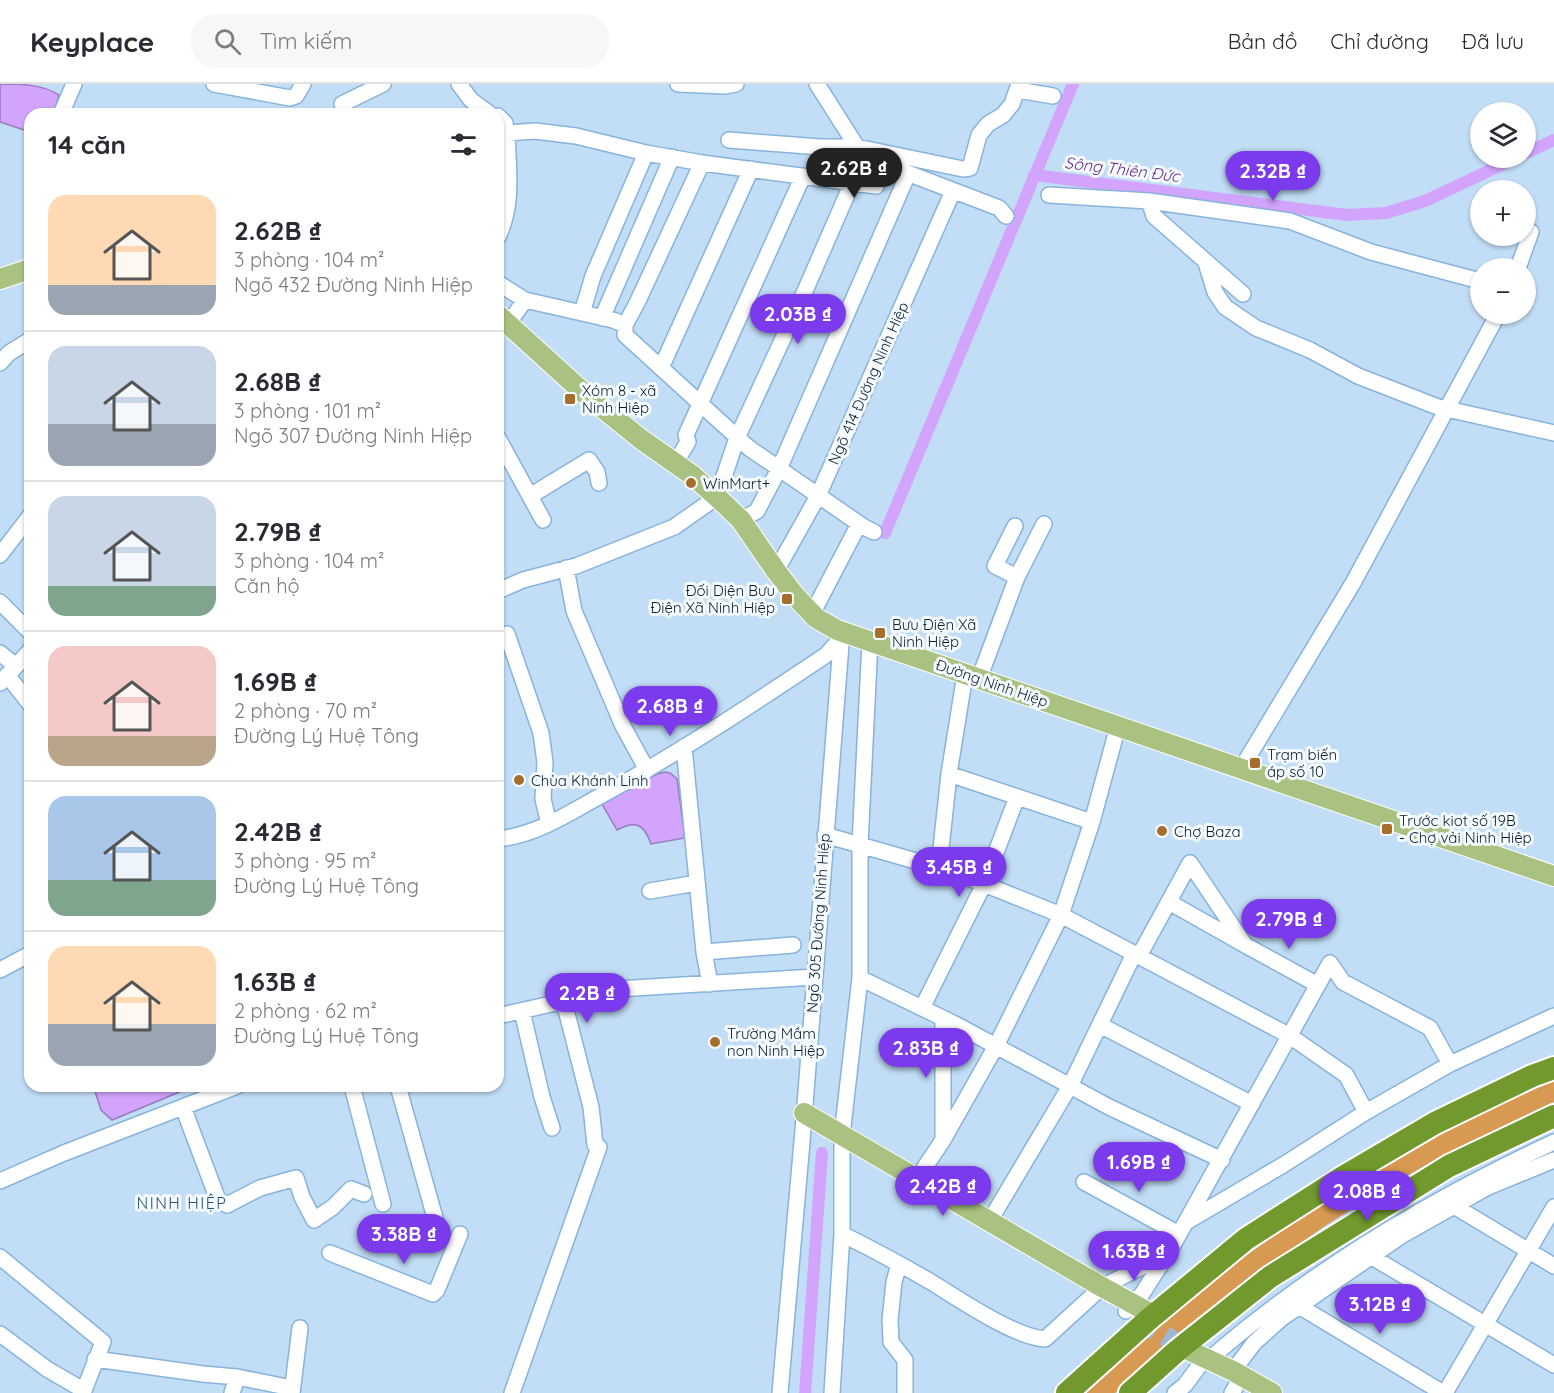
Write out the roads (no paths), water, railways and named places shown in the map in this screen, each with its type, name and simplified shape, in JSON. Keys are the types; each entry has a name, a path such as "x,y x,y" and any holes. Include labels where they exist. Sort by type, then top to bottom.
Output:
{"highway":[{"path":"1067,1393 1148,1320 1246,1239 1343,1177 1435,1123 1532,1076 1554,1068"},
{"path":"1130,1393 1178,1350 1280,1271 1449,1166 1554,1116"}],"main road":[{"path":"0,279 24,271"},
{"name":"Đường Ninh Hiệp","path":"504,320 585,394 717,497 741,520 776,571 812,614 842,632 1554,876"},
{"path":"804,1113 1102,1287 1136,1312"},
{"path":"1202,1352 1236,1380 1272,1393"}],"street":[{"path":"64,108 74,84"},
{"path":"214,84 290,98 296,96 303,84"},
{"path":"342,104 383,84"},
{"path":"459,84 471,100 482,108"},
{"path":"678,84 729,85"},
{"path":"817,84 857,147"},
{"path":"729,140 820,147 857,147 963,170 970,168 979,135 988,124 1008,110 1019,87 1053,96"},
{"path":"504,223 509,197 504,124 535,131 576,136 646,153 702,163 876,186 882,170 897,169 999,208 1006,216"},
{"path":"582,313 593,276 646,153"},
{"path":"602,318 672,157"},
{"path":"702,163 625,325 625,335 749,448 874,532"},
{"path":"661,368 751,169"},
{"path":"741,520 757,511 779,469 908,174"},
{"path":"675,463 688,442 686,435 803,176"},
{"path":"504,588 523,580 566,568 674,527 717,497 737,438 852,183"},
{"name":"Ngõ 414 Đường Ninh Hiệp","path":"776,571 818,496 953,190"},
{"path":"1049,195 1149,201 1290,221 1371,252 1470,278"},
{"path":"1149,201 1154,216 1243,294"},
{"path":"1206,263 1215,292 1225,307 1256,328 1310,350 1358,376 1446,409 1554,433"},
{"path":"504,286 525,300 625,325"},
{"path":"504,318 525,300"},
{"path":"1241,769 1353,583 1493,324"},
{"path":"0,363 9,353 24,344"},
{"path":"504,449 543,520"},
{"path":"530,496 589,460 597,472 599,483"},
{"path":"0,555 24,524"},
{"path":"812,614 859,524"},
{"path":"939,867 949,774 972,676 1044,524"},
{"path":"1015,526 995,566 1017,577"},
{"path":"566,568 574,612 623,726 647,770"},
{"path":"0,602 24,626"},
{"path":"504,838 513,837 549,824 647,770 826,655 836,644 842,632"},
{"name":"Ngõ 305 Đường Ninh Hiệp","path":"780,1393 842,632"},
{"path":"507,634 541,733 545,762 543,799 549,824"},
{"path":"832,1393 842,1234 842,1135 860,978 860,845 870,641"},
{"path":"0,653 8,675 24,696"},
{"path":"8,675 24,658"},
{"path":"917,1179 943,1140 996,1046 1061,915 1092,822 1118,726"},
{"path":"684,747 704,952 710,984"},
{"path":"949,774 1092,822"},
{"path":"921,1008 984,884 1017,797"},
{"path":"825,835 939,867 1061,915 1290,1036 1346,1075 1366,1112"},
{"path":"989,1222 1070,1086 1137,955 1190,863 1245,945"},
{"path":"651,891 697,883"},
{"path":"1169,902 1318,985"},
{"path":"704,952 793,945"},
{"path":"2,966 24,957"},
{"path":"1136,1312 1142,1294 1222,1160 1330,963 1343,982 1430,1028 1450,1064"},
{"path":"504,1015 618,989 814,977"},
{"path":"860,978 943,1018 1109,1107 1222,1160"},
{"path":"512,1393 597,1146 591,1107 564,1002"},
{"path":"522,1011 542,1097 552,1128"},
{"path":"1182,1228 1366,1112 1450,1064 1554,1016"},
{"path":"943,1018 943,1140"},
{"path":"1100,1025 1252,1104"},
{"path":"0,1182 64,1153 222,1092"},
{"path":"354,1092 382,1204"},
{"path":"400,1092 437,1225"},
{"path":"183,1107 218,1200 227,1205 260,1188 296,1178 302,1197 314,1220 333,1207 351,1189 364,1194"},
{"path":"1175,1393 1185,1385 1202,1352 1251,1323 1306,1282 1392,1226 1502,1166 1554,1142"},
{"path":"1236,1380 1254,1343 1299,1305 1401,1236 1488,1188 1554,1160"},
{"path":"1084,1182 1182,1228"},
{"path":"1454,1206 1554,1266"},
{"path":"1299,1305 1444,1393 1554,1207"},
{"path":"330,1253 433,1294 437,1290 460,1234"},
{"path":"842,1234 899,1264 984,1314 1032,1338 1045,1339 1102,1287 1166,1254"},
{"path":"0,1257 103,1342 83,1393 0,1334"},
{"path":"1372,1257 1554,1365"},
{"path":"899,1264 894,1282 890,1320 891,1342 905,1360 905,1393"},
{"path":"95,1359 237,1377 292,1391 300,1328"},
{"path":"232,1393 237,1377"}],"waterway":[{"path":"885,533 1073,84"},
{"name":"Sông Thiên Đức","path":"1536,148 1554,140"},
{"name":"Sông Thiên Đức","path":"1034,175 1347,215 1386,213 1425,201 1495,168"},
{"path":"805,1393 822,1153"}],"tunnel":[{"path":"1139,1320 1190,1351"}],"place":[{"name":"Xóm 8 - xã Ninh Hiệp","path":"570,399"},
{"name":"WinMart+","path":"691,483"},
{"name":"Đối Diện Bưu Điện Xã Ninh Hiệp","path":"787,599"},
{"name":"Bưu Điện Xã Ninh Hiệp","path":"880,633"},
{"name":"Trạm biến áp số 10","path":"1255,763"},
{"name":"Chùa Khánh Linh","path":"519,780"},
{"name":"Trước kiot số 19B - Chợ vải Ninh Hiệp","path":"1387,829"},
{"name":"Chợ Baza","path":"1162,831"},
{"name":"Trường Mầm non Ninh Hiệp","path":"715,1042"}],"district":[{"name":"NINH HIỆP","path":"182,1203"}]}
